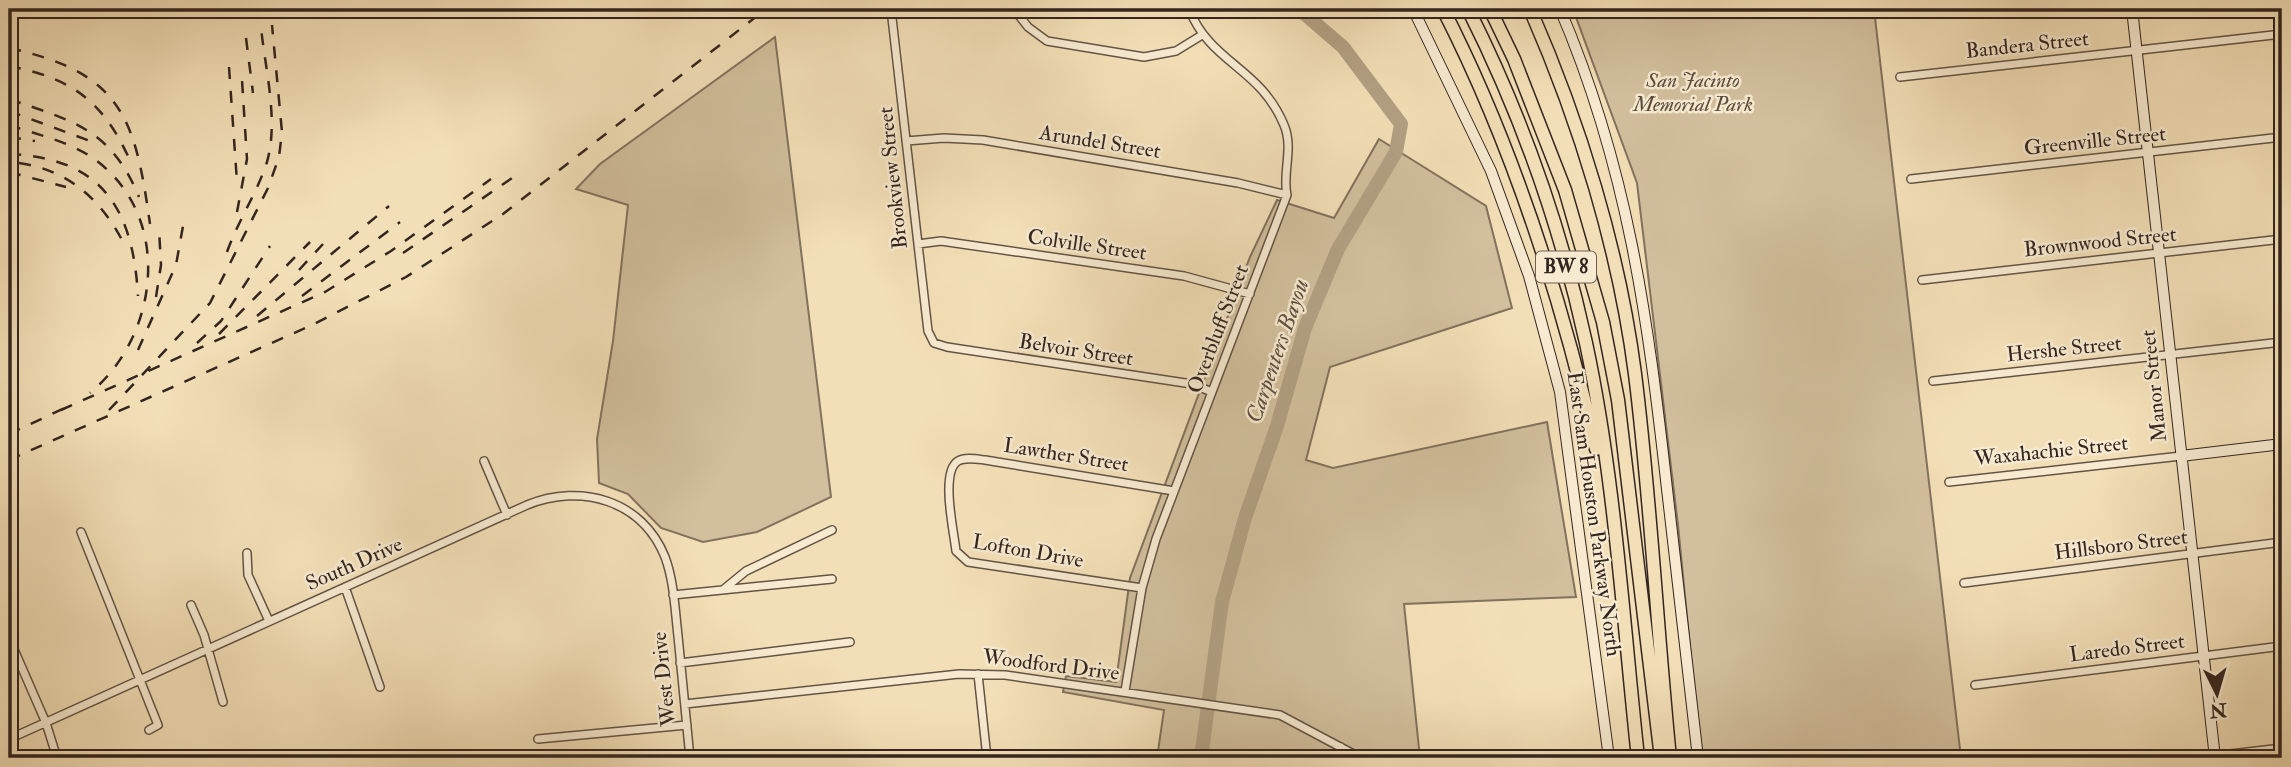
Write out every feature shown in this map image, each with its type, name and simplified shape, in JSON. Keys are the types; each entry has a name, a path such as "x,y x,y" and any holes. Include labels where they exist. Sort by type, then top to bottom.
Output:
{"highway":[{"path":"1443,9 1492,110 1551,277 1586,406 1614,538"},
{"name":"East Sam Houston Parkway North","path":"1468,9 1524,138 1574,293 1595,394 1638,758"},
{"name":"East Sam Houston Parkway North","path":"1490,9 1514,59 1565,190 1603,322 1618,400 1661,758"},
{"path":"1530,9 1563,92 1601,215 1634,372 1670,758"}],"main road":[{"name":"East Sam Houston Parkway North","path":"1413,9 1491,171 1530,276 1560,392 1609,758"},
{"path":"1560,9 1587,71 1610,145 1643,296 1698,758"},
{"name":"Manor Street","path":"2132,9 2214,757"},
{"name":"Waxahachie Street","path":"2181,456 2282,444"}],"street":[{"name":"Brookview Street","path":"894,9 892,18 928,331 934,342"},
{"path":"1014,9 1028,27 1047,41 1132,55 1168,54 1202,36"},
{"name":"Overbluff Street","path":"1125,691 1142,588 1174,491 1287,195 1284,185 1288,162 1286,129 1272,100 1261,85 1212,47 1202,36 1189,9"},
{"name":"Bandera Street","path":"1900,77 2282,34"},
{"name":"Greenville Street","path":"1911,179 2282,137"},
{"name":"Arundel Street","path":"906,141 944,138 983,140 1238,183 1287,195"},
{"name":"Brownwood Street","path":"1922,280 2282,239"},
{"name":"Colville Street","path":"918,244 941,241 1184,276 1250,294"},
{"name":"Belvoir Street","path":"934,342 947,347 1192,384 1212,392"},
{"name":"Hershe Street","path":"1933,381 2282,342"},
{"name":"Waxahachie Street","path":"1948,482 2181,456"},
{"name":"Lawther Street","path":"954,464 961,459 985,460 1174,491"},
{"path":"484,461 507,515"},
{"name":"Lofton Drive","path":"954,464 948,481 956,551 961,558 968,562 1142,588"},
{"name":"South Drive","path":"9,739 537,501 572,494 595,496 622,506 643,522 660,545 669,569 673,595"},
{"path":"723,589 746,571 832,530"},
{"path":"81,532 158,724 149,730"},
{"name":"Hillsboro Street","path":"1964,583 2282,542"},
{"path":"247,553 248,575 269,621"},
{"path":"673,595 832,579"},
{"path":"345,587 380,687"},
{"name":"West Drive","path":"673,595 690,758"},
{"path":"191,605 223,702"},
{"path":"9,638 46,723 57,758"},
{"path":"680,663 850,642"},
{"name":"Laredo Street","path":"1975,685 2282,646"},
{"path":"978,674 987,758"},
{"name":"Woodford Drive","path":"685,704 978,674 1125,691 1280,715 1361,758"},
{"path":"538,739 687,725"},
{"path":"1333,758 1341,747"},
{"path":"2196,758 2282,748"}],"green space":[{"name":"San Jacinto Memorial Park","path":"1573,9 1874,9 1961,758 1701,758 1678,525 1637,183"},
{"path":"775,37 831,497 757,532 703,542 661,528 628,494 599,483 597,439 613,341 628,205 576,189 600,164"},
{"path":"1379,139 1486,206 1512,308 1330,367 1306,460 1333,468 1547,422 1576,597 1404,604 1420,758 1337,758 1324,751 1322,758 1157,758 1164,710 1063,692 1066,676 1116,682 1130,578 1250,257 1277,200 1334,218"}],"waterway":[{"name":"Carpenters Bayou","path":"1201,758 1222,602 1245,518 1277,426 1305,328 1338,249 1396,152 1401,124 1343,47 1299,9"}],"railway":[{"path":"9,460 312,325 406,277 503,214 766,9"},
{"path":"109,410 210,303 268,188 279,157 282,132 272,25"},
{"path":"227,252 263,173 270,146 270,94 261,27"},
{"path":"246,38 253,93"},
{"path":"9,48 47,58 77,71 99,86 116,105 129,128 138,155 150,224"},
{"path":"9,66 52,78 85,97 111,125 132,165"},
{"path":"229,67 237,182"},
{"path":"237,212 247,159 242,80"},
{"path":"9,99 52,114 88,131 116,156 139,197"},
{"path":"9,111 90,141"},
{"path":"9,125 87,154 121,185 138,214 146,245 148,277 143,310 131,341 113,369 90,393"},
{"path":"9,137 35,141"},
{"path":"9,154 41,158 68,166 89,177 106,194 120,213 129,237 138,296"},
{"path":"19,163 54,173 83,191 107,216 126,248"},
{"path":"9,172 66,187"},
{"path":"403,253 515,176"},
{"path":"61,410 325,292 391,251 491,179"},
{"path":"257,316 389,206"},
{"path":"302,296 400,222"},
{"path":"138,350 176,265 183,226"},
{"path":"156,297 161,265 159,229"},
{"path":"219,334 310,242"},
{"path":"299,270 323,244"},
{"path":"197,343 221,321 270,246"},
{"path":"9,434 69,406"}]}
